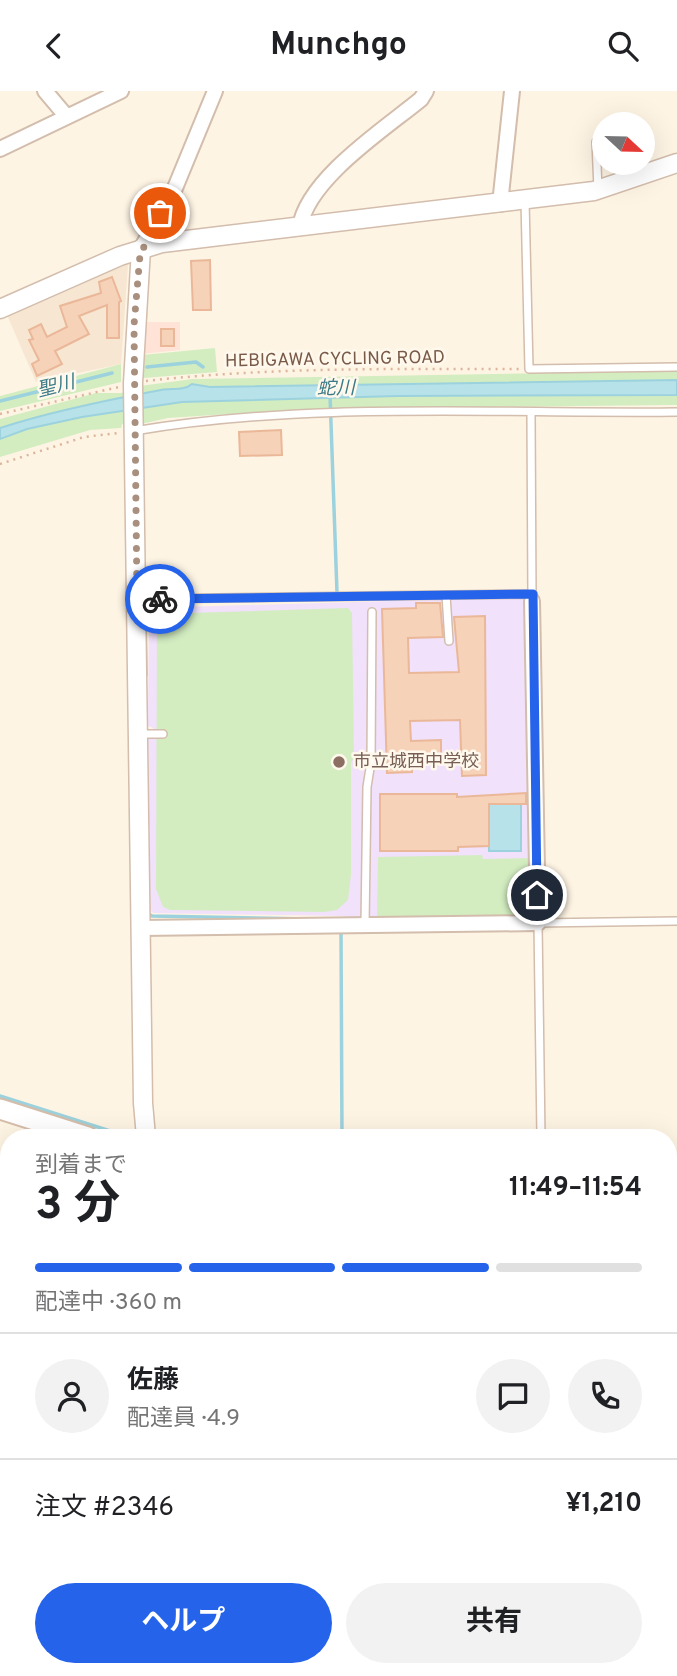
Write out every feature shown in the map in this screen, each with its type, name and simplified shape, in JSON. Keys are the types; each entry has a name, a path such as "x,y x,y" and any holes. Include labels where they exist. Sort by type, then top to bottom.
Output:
{"main road":[{"path":"0,1109 63,1129"}],"street":[{"path":"44,91 67,117"},
{"path":"0,149 121,91"},
{"path":"146,1129 141,928 144,734 137,600 134,325 141,249 175,188 215,91"},
{"path":"300,226 302,215 326,181 421,99 426,91"},
{"path":"500,204 512,91"},
{"path":"1,306 162,243 526,201 598,190 677,163"},
{"path":"141,928 538,923 532,597"}],"lane":[{"path":"597,175 598,190"},
{"path":"526,201 529,369 677,367"},
{"path":"134,428 237,416 337,412 677,412"},
{"path":"137,600 532,597 531,414"},
{"path":"446,596 449,641"},
{"path":"365,925 367,787 371,762 372,612"},
{"path":"144,734 163,734"},
{"path":"541,1129 538,923 677,921"}],"path":[{"name":"HEBIGAWA CYCLING ROAD","path":"0,414 133,385 223,374 326,370 529,369"},
{"path":"0,464 84,437 134,428"}],"shaded area":[{"path":"125,263 128,265 121,364 36,382 7,315"},
{"path":"143,322 180,322 180,350 141,354"},
{"name":"市立城西中学校","path":"524,597 528,602 531,911 526,916 343,920 343,916 153,913 150,910 148,738 152,737 153,728 148,726 149,608"}],"green space":[{"path":"215,348 217,372 144,378 139,375 142,355"},
{"path":"121,364 121,382 0,411 0,396"},
{"path":"677,371 677,380 210,387 192,384 188,388 79,407 0,428 0,419 96,393 121,393 139,389 140,386 192,379"},
{"path":"677,395 677,405 307,409 168,418 141,424 139,420 122,424 121,428 90,430 0,457 0,439 27,429 82,417 182,402 397,396"},
{"path":"348,608 352,613 354,757 351,763 351,874 348,900 337,910 324,912 170,910 163,907 156,889 157,614"},
{"path":"482,855 483,859 530,858 531,911 526,916 377,919 378,857"}],"water":[{"name":"蛇川","path":"677,380 677,395 397,396 182,402 82,417 27,429 0,439 0,428 20,422 80,406 192,384 210,387"},
{"path":"489,804 521,804 521,851 489,851"}],"building":[{"path":"210,260 211,310 193,310 191,261"},
{"path":"112,277 121,301 119,338 107,338 107,305 79,316 89,334 55,351 62,364 37,376 32,364 39,360 29,340 33,339 29,330 41,324 47,337 67,327 60,306 101,293 99,282"},
{"path":"161,329 174,329 174,346 161,346"},
{"path":"281,430 282,455 240,456 239,432"},
{"path":"416,603 440,603 443,637 408,638 409,673 459,672 454,617 485,616 486,775 462,776 460,720 410,721 411,741 441,740 441,760 411,760 412,772 387,773 382,609 416,608"},
{"path":"526,793 526,804 489,804 489,846 458,847 458,851 380,851 380,794 457,794 457,797"}],"waterway":[{"name":"聖川","path":"147,367 196,362 203,367"},
{"name":"聖川","path":"0,401 112,373"},
{"name":"蛇川","path":"330,395 337,593"},
{"path":"145,612 146,675"},
{"path":"147,913 152,916 310,919"},
{"path":"341,931 342,1129"},
{"path":"0,1096 104,1129"}],"way so far":[{"path":"160,213 151,227 140,255 134,325 133,383 137,600 160,599"}],"place":[{"name":"市立城西中学校","path":"339,762"}],"route":[{"path":"160,599 533,594 537,895"}]}
